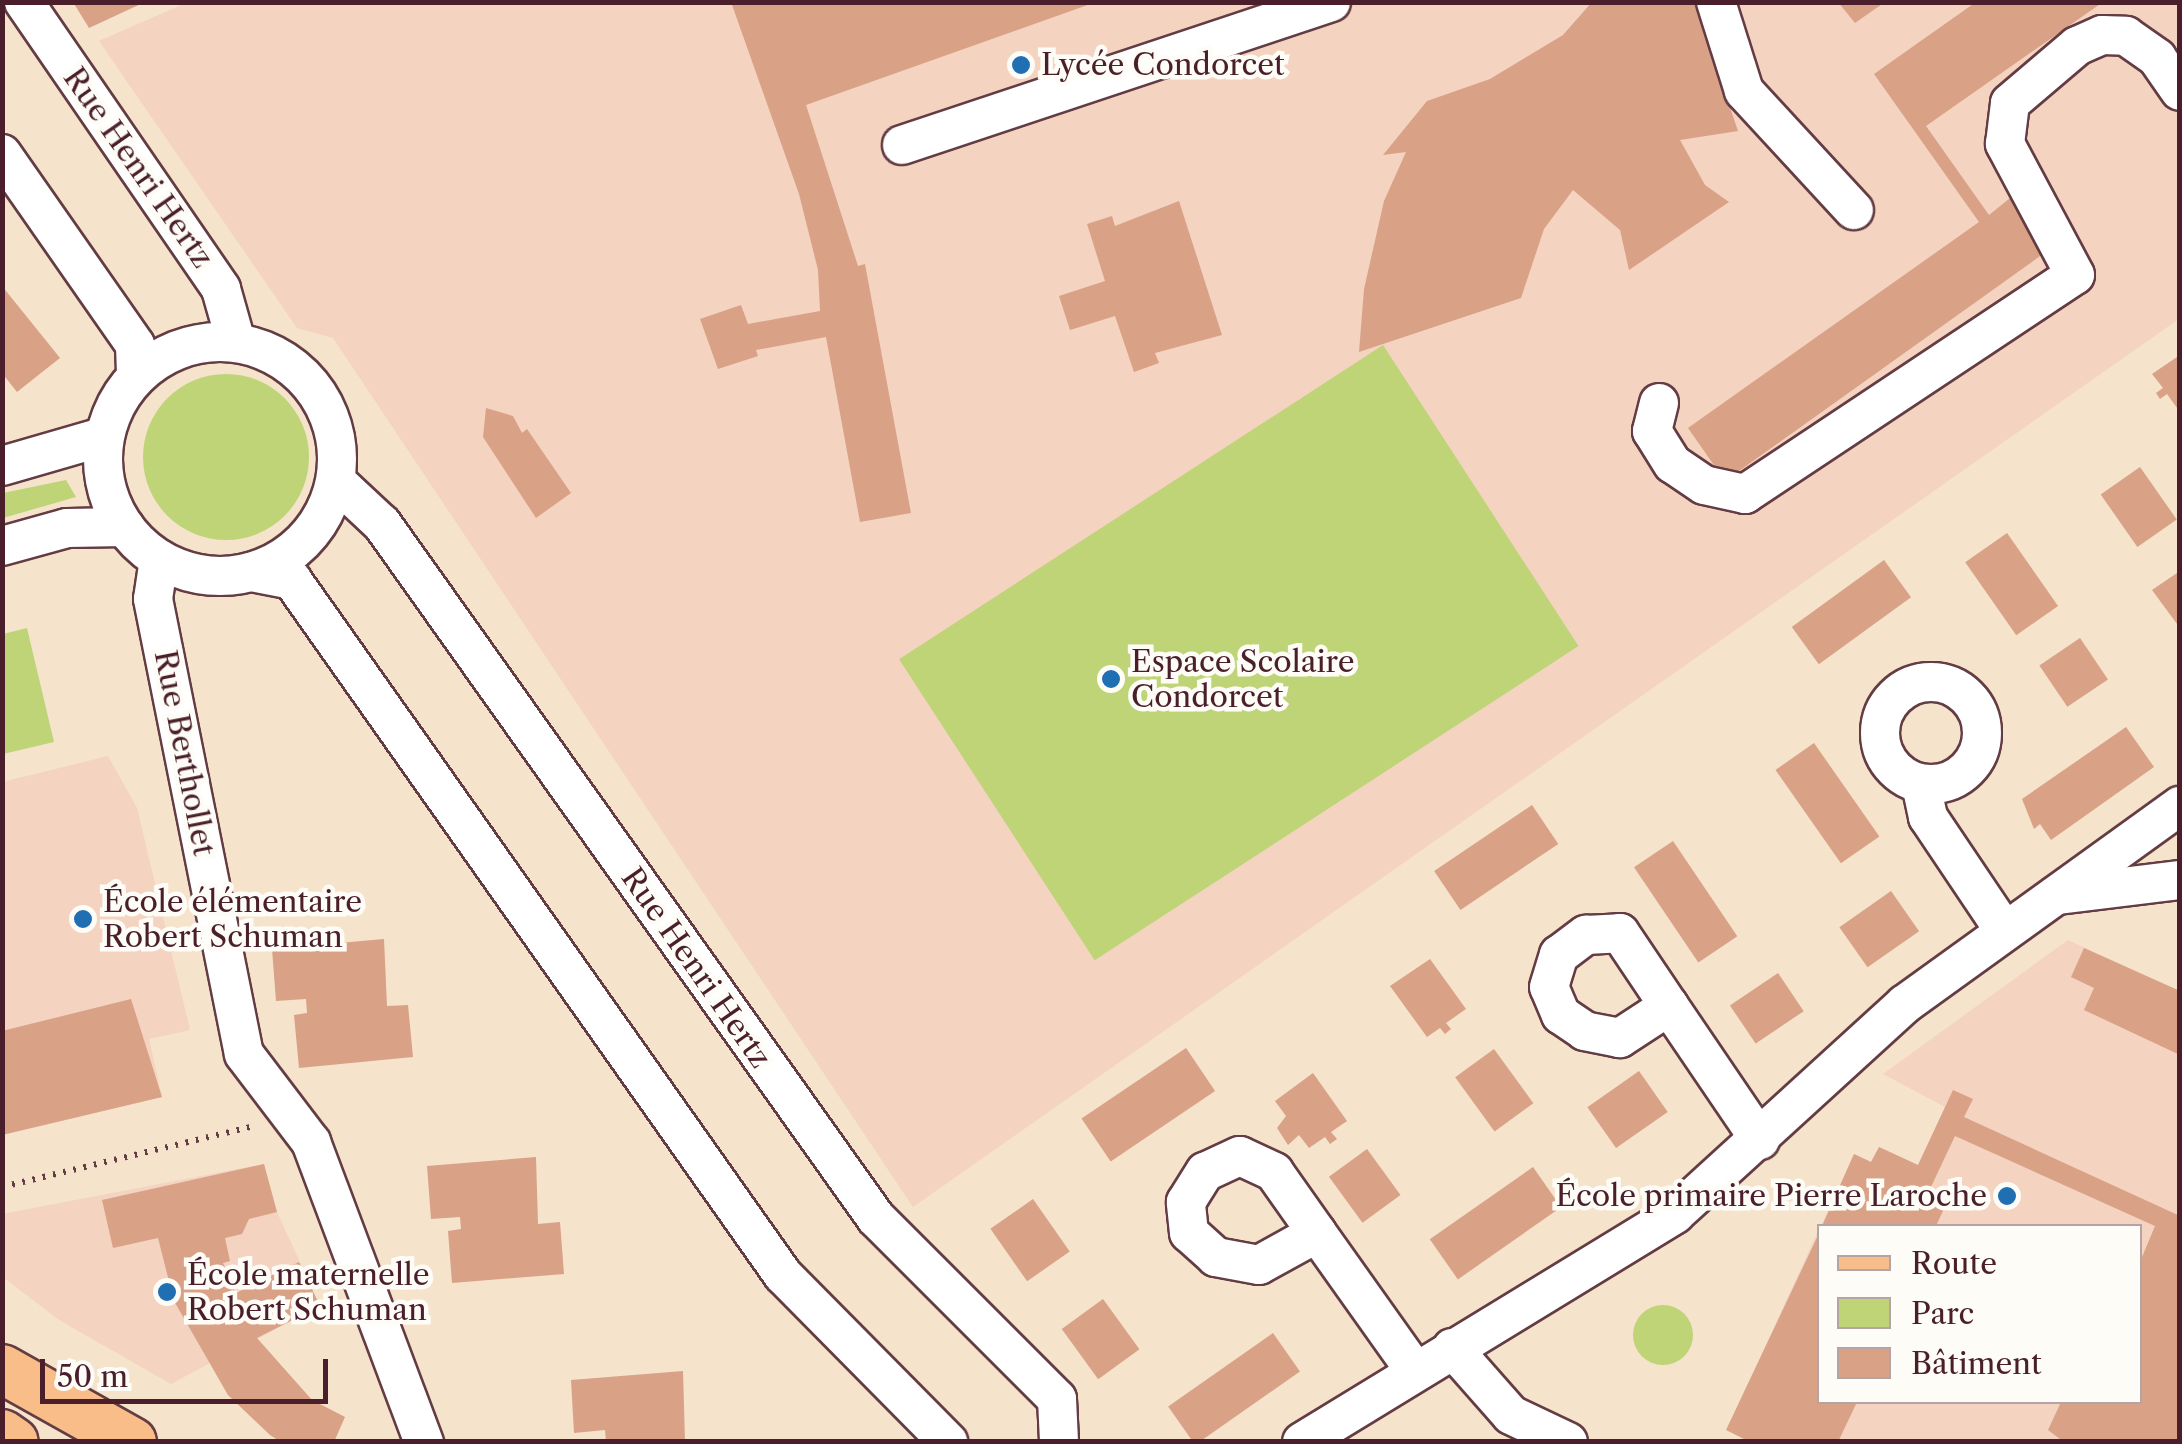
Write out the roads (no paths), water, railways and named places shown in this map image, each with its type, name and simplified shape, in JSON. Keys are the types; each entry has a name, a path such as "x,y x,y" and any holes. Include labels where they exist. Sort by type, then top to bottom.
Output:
{"main road":[{"path":"2,1369 132,1442"},
{"path":"2,1434 14,1442"}],"street":[{"name":"Rue Henri Hertz","path":"24,2 221,289 236,342"},
{"path":"902,145 1332,2"},
{"path":"1716,2 1744,92 1854,210"},
{"path":"1659,402 1652,431 1673,464 1704,484 1745,494 2074,275 2005,144 2010,103 2077,46 2102,35 2126,36 2157,58 2180,91"},
{"path":"2,154 135,345 136,377"},
{"path":"251,572 307,539 336,481 334,427 307,380 286,362 236,342 199,343 165,355 136,377 105,436 106,484 125,527 159,559 220,576 251,572 292,580 783,1275 948,1442"},
{"path":"2,466 105,436"},
{"name":"Rue Henri Hertz","path":"336,481 382,524 876,1218 1056,1400 1059,1442"},
{"path":"2,546 67,528 125,527"},
{"name":"Rue Berthollet","path":"159,559 153,599 244,1054 311,1142 424,1442"},
{"path":"1921,784 1928,818 2004,930"},
{"path":"1302,1442 1452,1348 1642,1237 1760,1140 1905,1004 2180,806"},
{"path":"2050,896 2180,880"},
{"path":"1670,1006 1760,1140"},
{"path":"1317,1232 1414,1371"},
{"path":"1452,1348 1511,1415 1568,1442"}],"place":[{"name":"Lycée Condorcet","path":"1021,65"},
{"name":"Espace Scolaire Condorcet","path":"1111,679"},
{"name":"École élémentaire Robert Schuman","path":"83,919"},
{"name":"École primaire Pierre Laroche","path":"2007,1196"},
{"name":"École maternelle Robert Schuman","path":"167,1292"}]}
